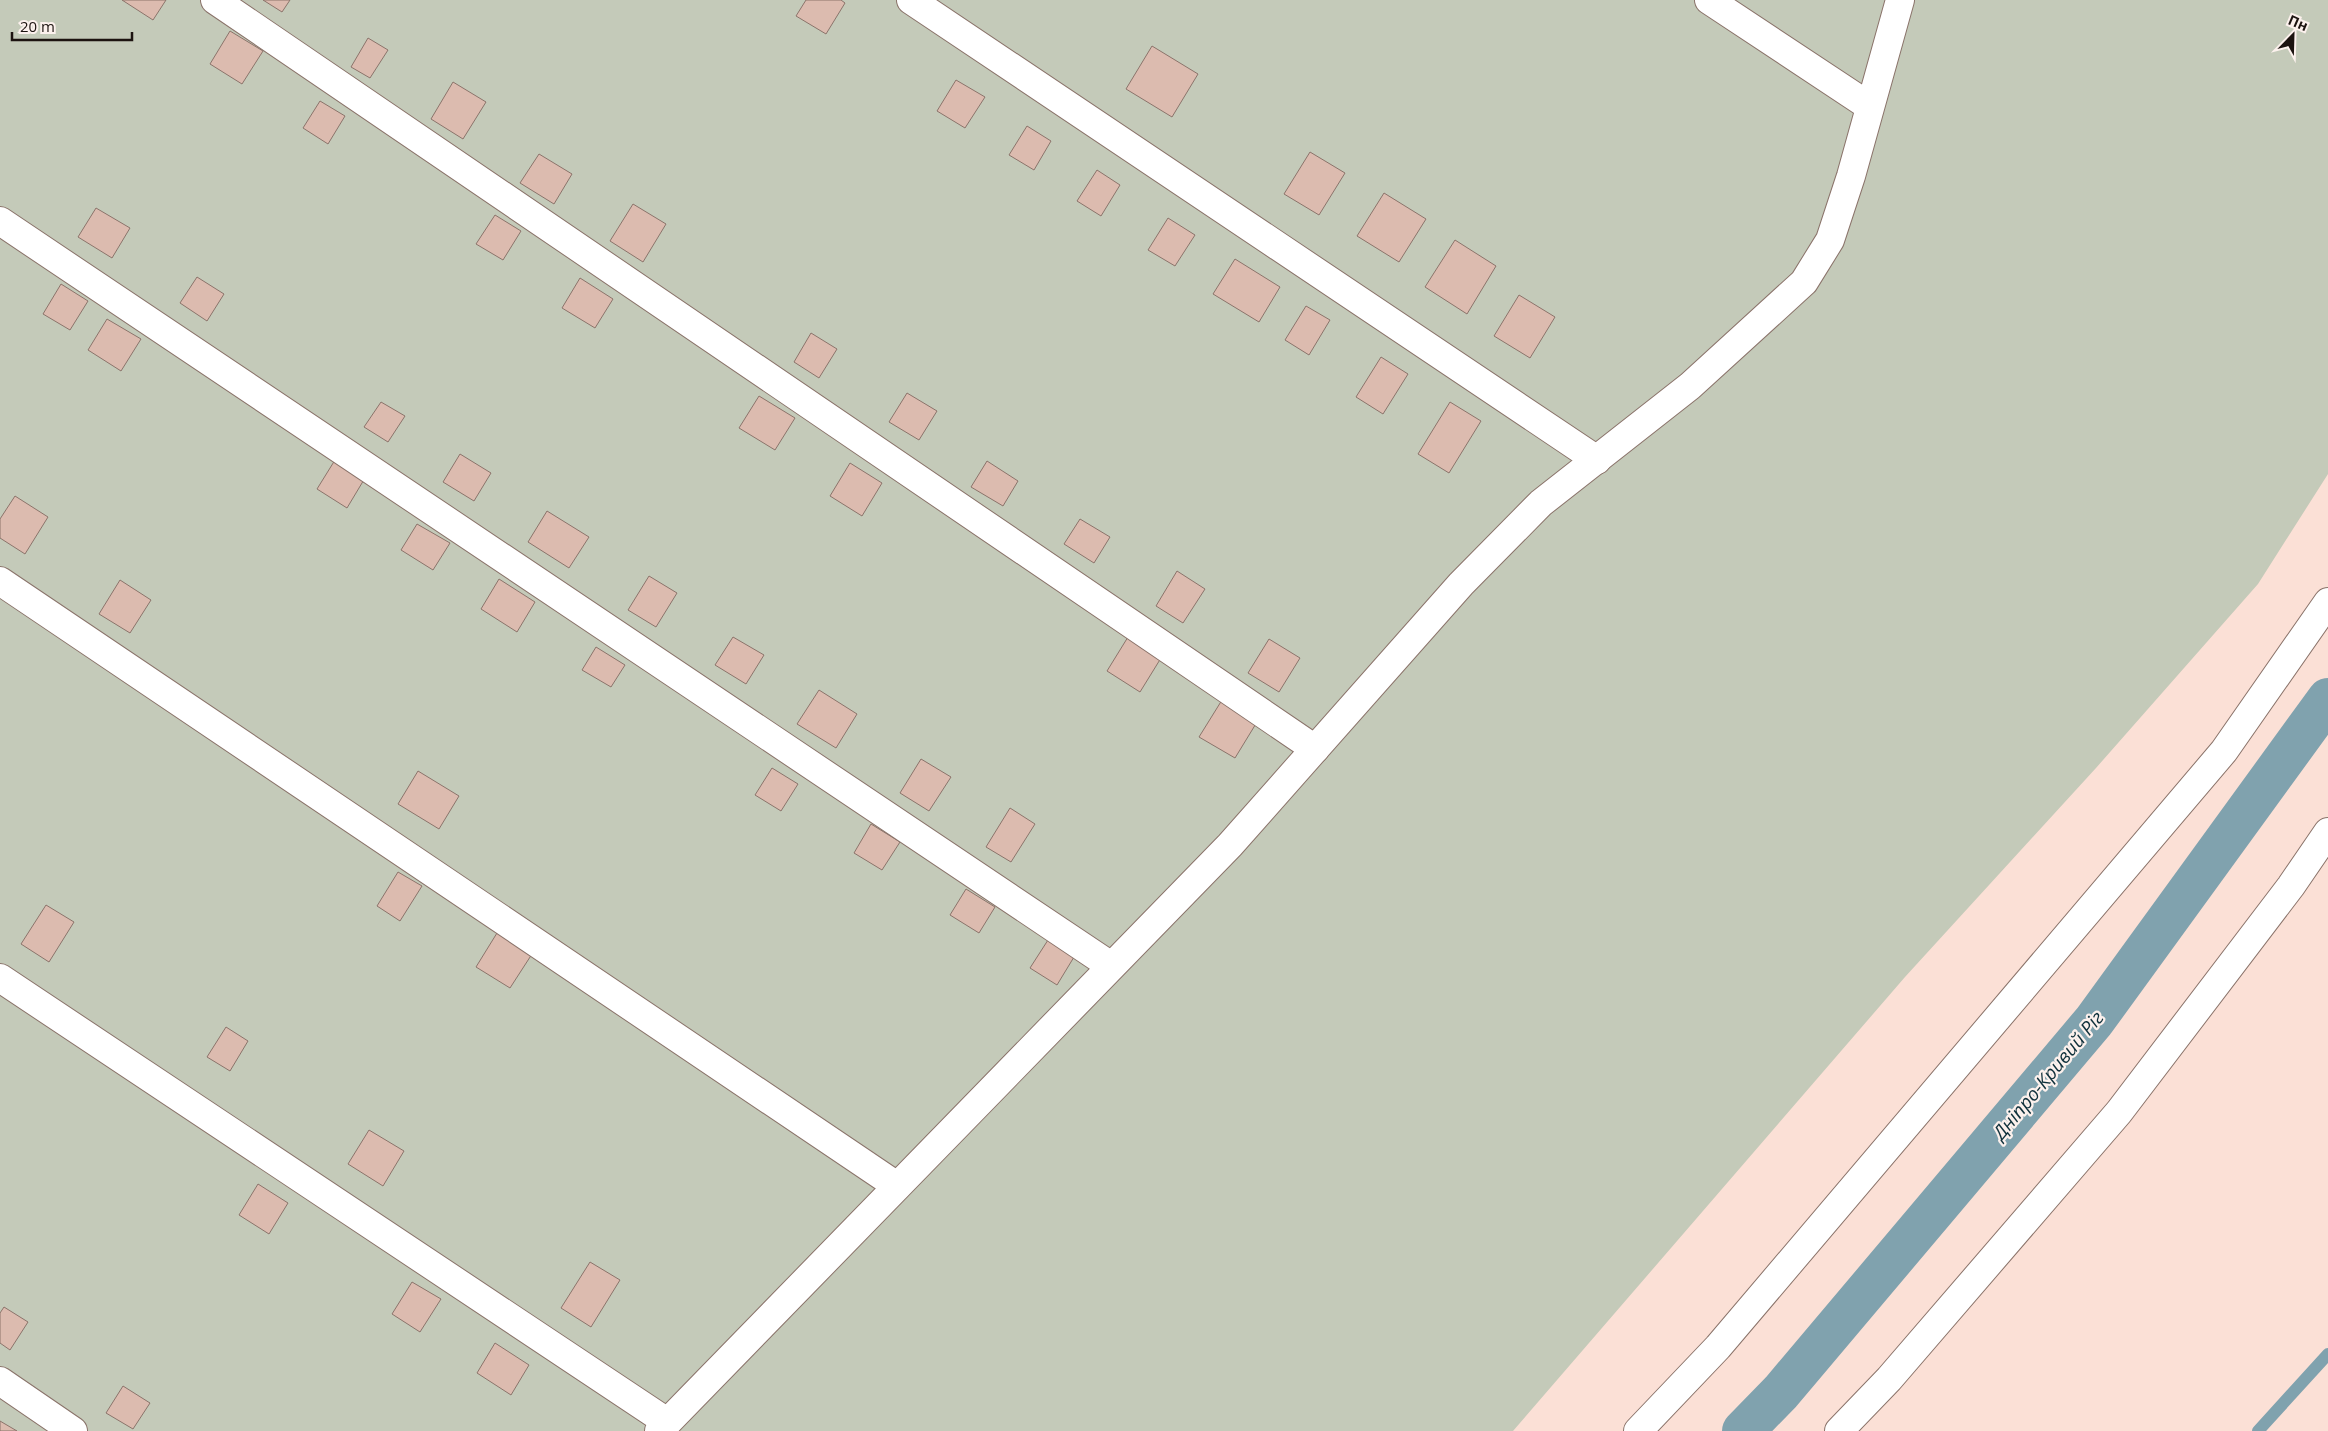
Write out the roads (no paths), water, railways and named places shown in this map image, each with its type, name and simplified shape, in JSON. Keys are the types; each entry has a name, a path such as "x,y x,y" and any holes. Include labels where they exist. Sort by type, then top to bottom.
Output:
{"street":[{"path":"215,0 1315,749"},
{"path":"911,0 1597,460"},
{"path":"1709,0 1869,106"},
{"path":"0,978 663,1427 1230,845 1461,584 1541,503 1690,386 1804,282 1830,240 1851,176 1900,0"},
{"path":"0,221 1111,966"},
{"path":"0,581 897,1186"},
{"path":"1638,1431 1718,1347 2224,751 2328,602"},
{"path":"1839,1431 1889,1379 2119,1112 2291,886 2328,832"},
{"path":"0,1381 73,1431"}],"waterway":[{"name":"Дніпро-Кривий Ріг","path":"1743,1431 1781,1392 2094,1021 2328,699"},
{"path":"2258,1431 2328,1354"}]}
